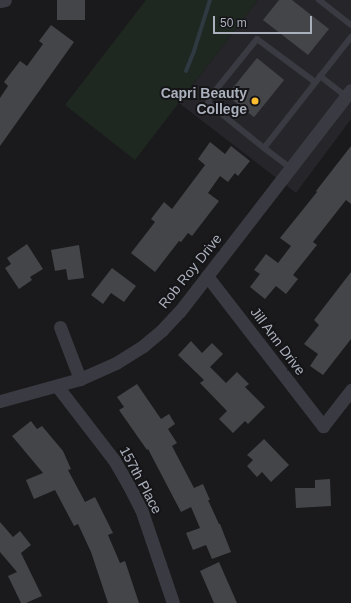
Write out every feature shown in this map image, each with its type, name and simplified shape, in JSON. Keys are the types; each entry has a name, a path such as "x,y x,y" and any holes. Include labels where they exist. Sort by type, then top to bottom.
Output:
{"street":[{"path":"0,1 5,0"},
{"name":"Rob Roy Drive","path":"0,401 80,379 116,363 143,346 180,311 348,93"},
{"name":"Jill Ann Drive","path":"207,276 323,426 351,390"},
{"path":"60,327 80,379"},
{"name":"157th Place","path":"57,386 114,460 128,484 141,509 173,603"}],"lane":[{"path":"319,0 351,25"},
{"path":"264,148 351,37"},
{"path":"291,168 208,103 210,97 257,39 315,82"},
{"path":"320,76 348,93"}],"shaded area":[{"path":"146,0 258,0 135,160 65,105"},
{"path":"258,0 351,0 351,119 296,193 179,103"}],"building":[{"path":"57,0 85,0 85,20 57,20"},
{"path":"279,0 292,0 329,29 308,55 263,20"},
{"path":"51,25 74,42 0,146 0,98 8,86 4,82 20,61 27,66 43,44 39,41"},
{"path":"257,58 284,80 254,117 227,95"},
{"path":"210,142 225,154 231,146 250,161 238,176 235,173 228,182 220,176 208,193 219,201 192,236 188,233 181,242 179,241 155,272 131,253 155,222 151,219 164,202 172,209 205,165 198,159"},
{"path":"351,146 351,204 346,200 313,242 317,245 293,275 298,279 286,294 276,286 265,299 250,287 260,274 254,270 266,254 278,263 291,246 280,238"},
{"path":"27,244 43,269 30,277 32,280 19,289 5,268 11,264 7,258"},
{"path":"79,245 84,278 68,280 66,269 55,271 51,250"},
{"path":"112,268 136,286 124,302 111,293 103,304 91,295"},
{"path":"351,272 351,339 323,375 310,366 318,354 304,344 319,325 314,320"},
{"path":"191,341 202,353 212,343 223,354 210,367 226,383 237,372 249,384 245,387 265,407 248,424 245,421 233,433 219,419 227,411 200,383 204,380 178,355"},
{"path":"137,384 161,419 169,414 175,424 168,429 177,443 172,446 194,488 203,484 210,500 208,500 220,524 231,552 212,559 206,545 193,550 186,533 200,528 191,507 181,512 148,449 147,450 119,410 124,407 117,397"},
{"path":"31,421 37,429 42,426 63,451 71,469 68,470 85,502 95,497 113,533 108,535 120,563 125,561 139,603 108,603 91,552 78,524 74,526 55,490 34,499 26,480 43,473 12,436"},
{"path":"264,439 289,465 271,482 262,472 257,477 247,466 253,460 247,455"},
{"path":"330,479 331,506 296,508 295,488 315,488 315,480"},
{"path":"0,522 13,537 20,531 31,545 21,553 42,596 26,603 21,603 8,576 17,572 0,552"},
{"path":"219,562 237,603 214,603 200,571"}],"waterway":[{"path":"186,71 210,0"}],"place":[{"name":"Capri Beauty College","path":"255,101"}]}
